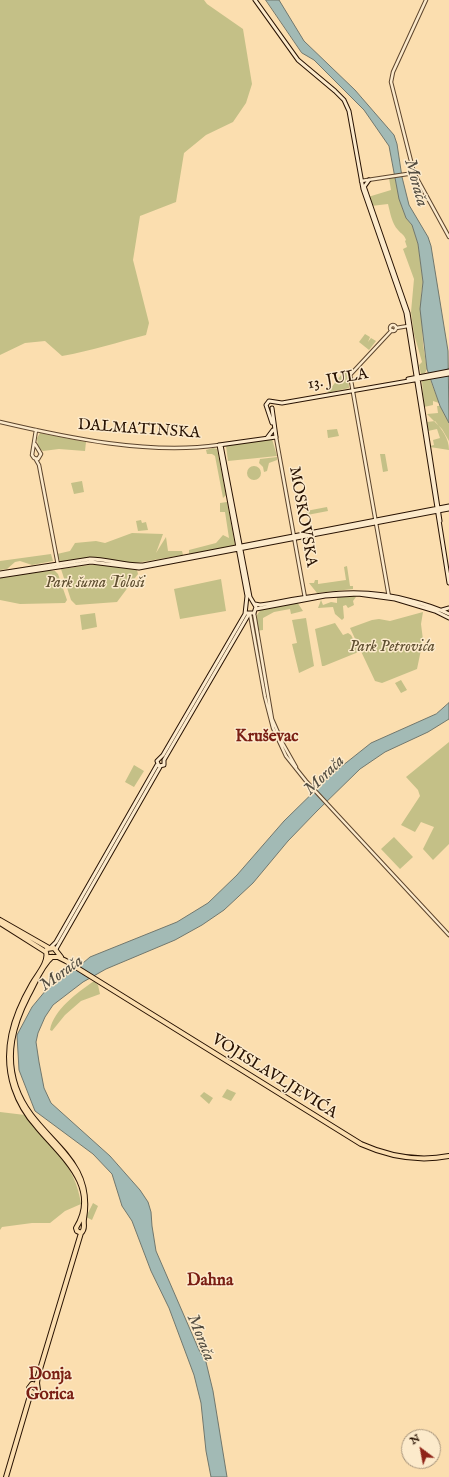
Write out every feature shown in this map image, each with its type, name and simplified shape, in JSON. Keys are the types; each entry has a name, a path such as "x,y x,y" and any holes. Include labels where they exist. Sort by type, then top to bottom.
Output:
{"main road":[{"path":"255,0 298,60 322,78 344,101 350,115 361,180 407,308 449,583"},
{"path":"369,180 364,188 409,326"},
{"name":"13. JULA","path":"271,406 449,372"},
{"name":"MOSKOVSKA","path":"271,406 273,430 276,438"},
{"name":"MOSKOVSKA","path":"271,406 276,438"},
{"path":"267,438 273,430"},
{"name":"DALMATINSKA","path":"220,445 276,438"},
{"path":"79,1232 84,1230 81,1226 85,1196 78,1172 69,1158 31,1116 22,1102 14,1079 11,1056 12,1036 27,995 46,961 47,953 53,949 159,766 164,765 162,759 244,616 247,596 220,445"},
{"path":"0,573 91,562 139,568 239,547 449,508"},
{"path":"159,766 157,761 162,759 249,614 254,613 256,609 250,597 239,547"},
{"path":"0,576 58,565"},
{"path":"246,603 260,605 347,592 389,596 442,610 449,614"},
{"path":"389,596 435,611 449,618"},
{"path":"256,609 305,598"},
{"path":"442,610 449,608"},
{"path":"245,610 249,614"},
{"path":"0,920 53,949 64,960"},
{"path":"0,923 53,957 64,960"},
{"path":"27,995 45,965 53,957 53,949"},
{"name":"VOJISLAVLJEVIĆA","path":"64,960 361,1144 380,1152 401,1157 423,1159 449,1156"},
{"path":"32,1392 29,1388 34,1385 79,1232 76,1228 81,1226"},
{"path":"8,1477 29,1399 32,1392 38,1390 34,1385"}],"street":[{"path":"426,0 396,64 392,76 392,84 414,173 449,237"},
{"path":"361,180 414,173"},
{"path":"389,596 350,379 351,372 376,349 392,330 390,328 392,325 396,328 409,326"},
{"name":"DALMATINSKA","path":"0,422 100,442 183,448 220,445"},
{"path":"36,430 36,451 41,454 39,466"},
{"name":"MOSKOVSKA","path":"276,438 305,598"},
{"path":"36,451 32,455 39,466 58,565"},
{"path":"35,458 40,458"},
{"path":"254,613 267,690 276,731 298,771"},
{"path":"249,614 264,693 275,734 286,756 311,786 449,935"}],"green space":[{"path":"0,0 204,0 207,4 243,29 252,84 246,103 233,122 206,135 184,153 176,202 140,216 133,260 149,323 146,335 62,356 45,341 25,343 0,355"},
{"path":"389,178 395,178 401,204 406,218 412,225 418,244 423,282 421,295 423,344 427,369 425,373 421,374 419,365 422,362 414,334 411,312 414,279 403,249 407,247 406,240 394,225 388,204 371,206 368,197 391,190"},
{"path":"365,334 370,337 368,342 371,338 376,341 369,350 359,342"},
{"path":"345,370 348,374 349,388 327,393"},
{"path":"430,379 439,403 433,401 433,405 424,407 422,381"},
{"path":"437,406 440,406 449,423 449,441 442,429 427,414 438,413"},
{"path":"435,421 443,431 449,446 449,450 430,447 434,445 433,440 440,438 437,429 428,431 427,422"},
{"path":"337,429 339,436 328,438 327,430"},
{"path":"40,433 86,442 85,451 59,449 43,451 38,448 37,438"},
{"path":"272,439 277,456 228,461 226,446"},
{"path":"213,448 217,449 226,495 223,498 215,456 212,454 207,454 206,450"},
{"path":"380,454 385,454 388,471 383,472"},
{"path":"277,457 277,460 269,463 267,471 264,472 263,467 259,463 260,459"},
{"path":"254,466 259,468 261,473 259,478 254,480 249,478 247,473 249,468"},
{"path":"82,481 84,492 74,494 71,483"},
{"path":"227,502 235,545 233,547 189,554 189,550 216,543 223,535 229,538 225,512 220,512 220,503"},
{"path":"327,507 328,511 307,515 306,511"},
{"path":"141,520 142,523 146,522 148,530 138,531 136,521"},
{"name":"Park šuma Tološi","path":"132,533 163,534 156,553 166,537 168,551 182,551 183,555 130,564 99,558 61,563 57,554 70,551 75,543 96,541 105,543"},
{"name":"Park šuma Tološi","path":"51,554 53,561 32,565 20,561 15,562 7,569 0,570 0,561"},
{"name":"Park šuma Tološi","path":"97,564 137,570 138,574 117,602 76,605 71,600 61,569"},
{"path":"347,566 350,586 353,586 353,589 317,593 309,583 314,583 315,580 318,580 318,584 346,580 344,567"},
{"path":"55,571 58,574 67,600 65,603 20,604 0,600 0,577"},
{"path":"221,579 226,611 180,619 174,589"},
{"path":"354,595 356,597 353,601 354,605 348,608 346,605 343,606 344,618 342,620 335,614 333,607 318,608 321,600 323,605 331,602 337,603 337,596"},
{"path":"297,602 303,611 291,614 290,609 274,612 263,618 263,630 256,631 257,615 262,608"},
{"name":"Park Petrovića","path":"423,612 421,624 423,640 417,669 382,683 375,681 350,628 372,620 379,619 390,621"},
{"path":"95,613 97,627 82,630 80,615"},
{"path":"306,618 314,666 299,673 292,644 297,643 292,620"},
{"path":"335,623 343,635 348,633 351,635 359,650 356,653 322,666 315,629"},
{"path":"401,680 407,690 401,693 395,683"},
{"path":"449,742 449,844 433,860 423,849 434,827 421,822 415,832 401,825 420,796 418,790 406,777"},
{"path":"134,765 144,771 134,787 125,782"},
{"path":"394,837 413,857 400,869 381,849"},
{"path":"94,981 98,985 100,994 81,1001 65,1015 52,1031 50,1030 52,1022 61,1008"},
{"path":"227,1089 236,1093 231,1101 222,1097"},
{"path":"204,1092 213,1098 209,1104 200,1096"},
{"path":"0,1112 25,1115 67,1166 74,1178 81,1204 65,1211 50,1223 32,1223 2,1227 0,1230"},
{"path":"93,1203 98,1206 92,1220 86,1217"}],"water":[{"path":"266,0 279,0 304,41 355,90 394,135 409,205 428,237 431,246 448,351 449,423 440,406 427,369 420,309 423,282 418,244 412,225 406,218 399,199 389,146 364,110 314,60 302,53"},
{"path":"449,703 449,719 428,732 385,752 360,769 288,841 253,883 224,910 202,925 175,940 106,969 83,982 53,1005 45,1017 38,1033 36,1042 39,1062 44,1088 51,1103 110,1156 140,1190 148,1202 151,1212 156,1251 199,1350 206,1362 213,1391 227,1477 211,1477 206,1451 201,1403 194,1375 169,1308 151,1271 132,1221 122,1206 112,1174 93,1154 35,1111 19,1070 17,1035 32,1007 51,984 76,969 90,957 177,922 208,903 237,875 284,821 332,774 371,743 436,714"}],"district":[{"name":"Kruševac","path":"267,738"},
{"name":"Dahna","path":"210,1282"},
{"name":"Donja Gorica","path":"50,1386"}],"water label":[{"name":"Morača","path":"415,183"},
{"name":"Morača","path":"325,776"},
{"name":"Morača","path":"62,974"},
{"name":"Morača","path":"200,1338"}]}
